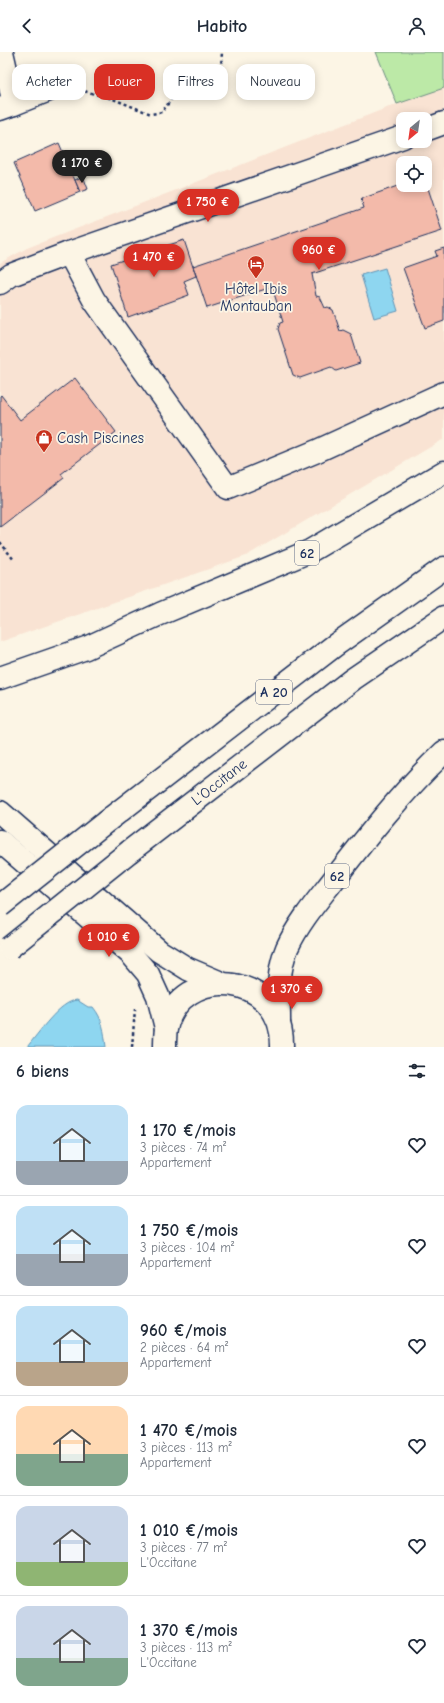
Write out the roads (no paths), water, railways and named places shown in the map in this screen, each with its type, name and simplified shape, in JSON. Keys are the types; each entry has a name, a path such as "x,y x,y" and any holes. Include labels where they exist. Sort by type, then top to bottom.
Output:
{"main road":[{"path":"2,52 7,107 24,100"},
{"path":"432,127 444,123"},
{"path":"0,283 11,275 68,253 396,139"},
{"path":"68,253 94,300 228,488 324,448 444,393"},
{"name":"62","path":"0,678 86,648 160,614 310,551 444,472"},
{"name":"A 20","path":"0,906 106,821 334,646 444,568"},
{"name":"L'Occitane","path":"4,951 130,851 353,680 444,617"},
{"name":"62","path":"279,1022 279,978 287,948 304,918 368,835 422,773 444,752"},
{"path":"0,812 159,951 188,969 221,983 240,985 257,993 270,1006 279,1022 282,1047"},
{"path":"0,841 131,954 150,979 158,996 166,1038"},
{"path":"166,1038 173,1011 186,996 202,987 221,983"}],"water":[{"path":"385,268 398,311 374,318 361,275"},
{"path":"77,1000 88,1007 93,1007 99,1016 105,1036 106,1047 27,1047 57,1012 70,1002"}],"place":[{"name":"Hôtel Ibis Montauban","path":"256,279"},
{"name":"Cash Piscines","path":"44,453"}]}
